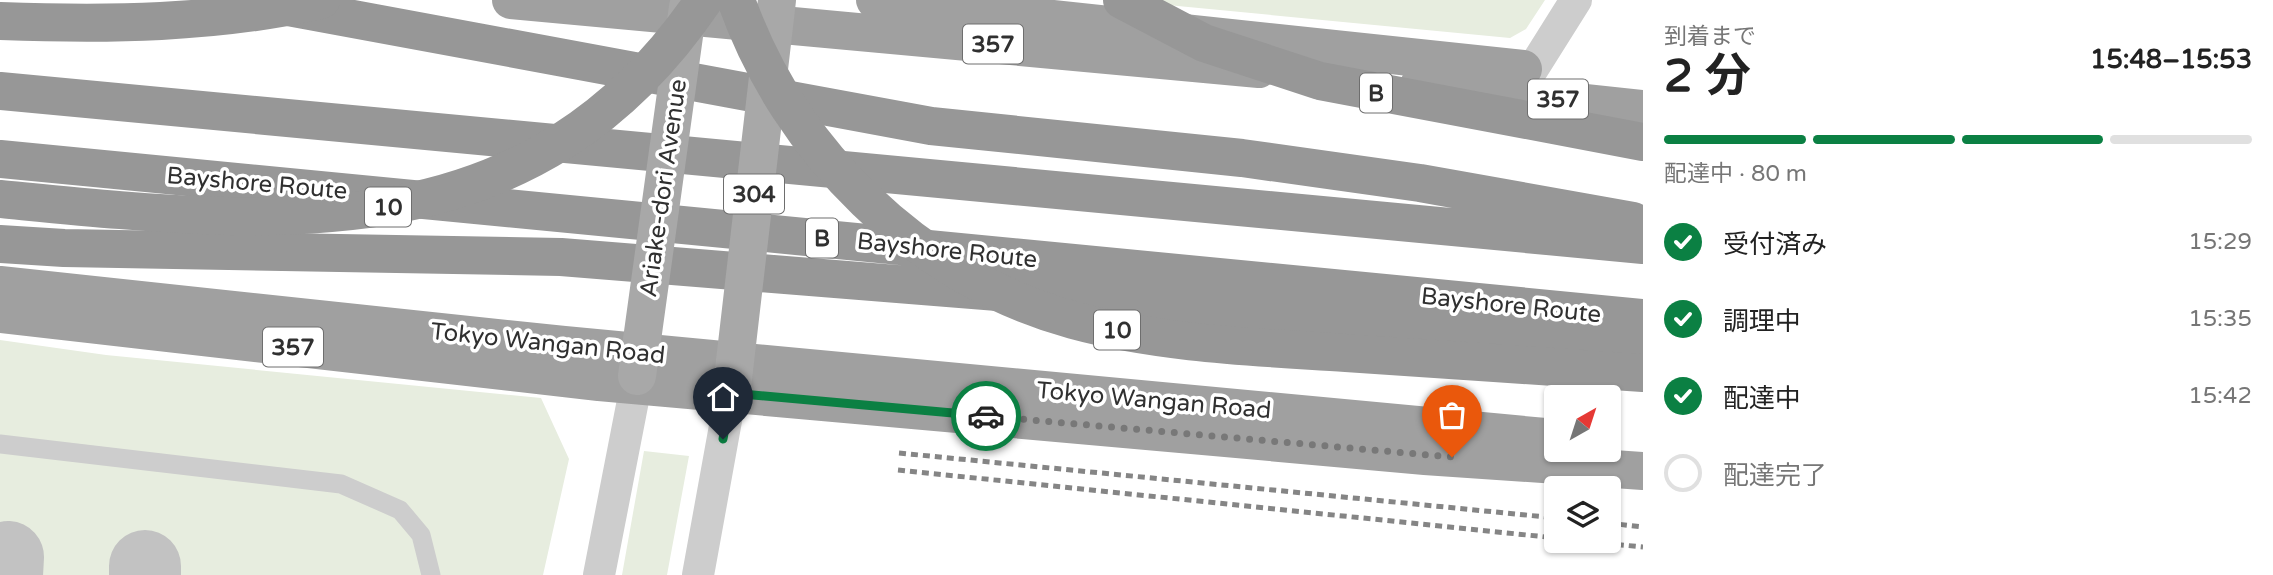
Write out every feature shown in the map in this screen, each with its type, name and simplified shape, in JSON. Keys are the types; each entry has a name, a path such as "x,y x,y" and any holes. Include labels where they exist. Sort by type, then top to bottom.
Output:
{"highway":[{"path":"254,0 932,126 1242,158 1420,183 1643,223"},
{"path":"0,21 178,20 278,10 321,0"},
{"name":"357","path":"511,0 852,30 1643,109"},
{"name":"10","path":"0,199 167,213 277,217 355,213 418,201 477,184 530,159 579,129 619,97 660,57 704,0"},
{"name":"10","path":"736,0 763,65 786,106 840,176 909,237 950,266 1032,307 1074,320 1167,338 1643,373"},
{"path":"875,0 1532,70 1643,91"},
{"name":"B","path":"1122,0 1204,43 1320,81 1643,142"},
{"path":"0,90 1643,245"},
{"name":"Bayshore Route","path":"0,159 1643,318"},
{"path":"0,244 78,249 561,257 1643,344"},
{"name":"Tokyo Wangan Road","path":"0,285 578,346 1544,437"},
{"name":"357","path":"0,314 586,380 637,380 786,399 1425,456 1643,471"},
{"path":"1621,444 1643,446"}],"main road":[{"name":"Ariake-dori Avenue","path":"637,380 689,0"},
{"name":"304","path":"731,390 777,0"}],"street":[{"path":"1532,70 1576,0"},
{"path":"599,575 637,380"},
{"path":"698,575 731,390"},
{"path":"0,444 341,484 400,510 421,535 431,575"}],"shaded area":[{"path":"1115,0 1545,0 1526,29 1510,38"},
{"path":"0,340 106,355 541,398 569,459 543,575 0,575"},
{"path":"644,451 689,456 667,575 622,575"}],"taxiway":[{"path":"7,575 8,557"},
{"path":"145,566 145,575"}],"railway":[{"path":"899,453 1544,517"},
{"path":"898,470 1544,537"},
{"path":"1621,524 1643,527"},
{"path":"1621,545 1643,547"}],"way so far":[{"path":"986,416 1452,457"}],"route":[{"path":"723,439 731,393 986,416"}]}
